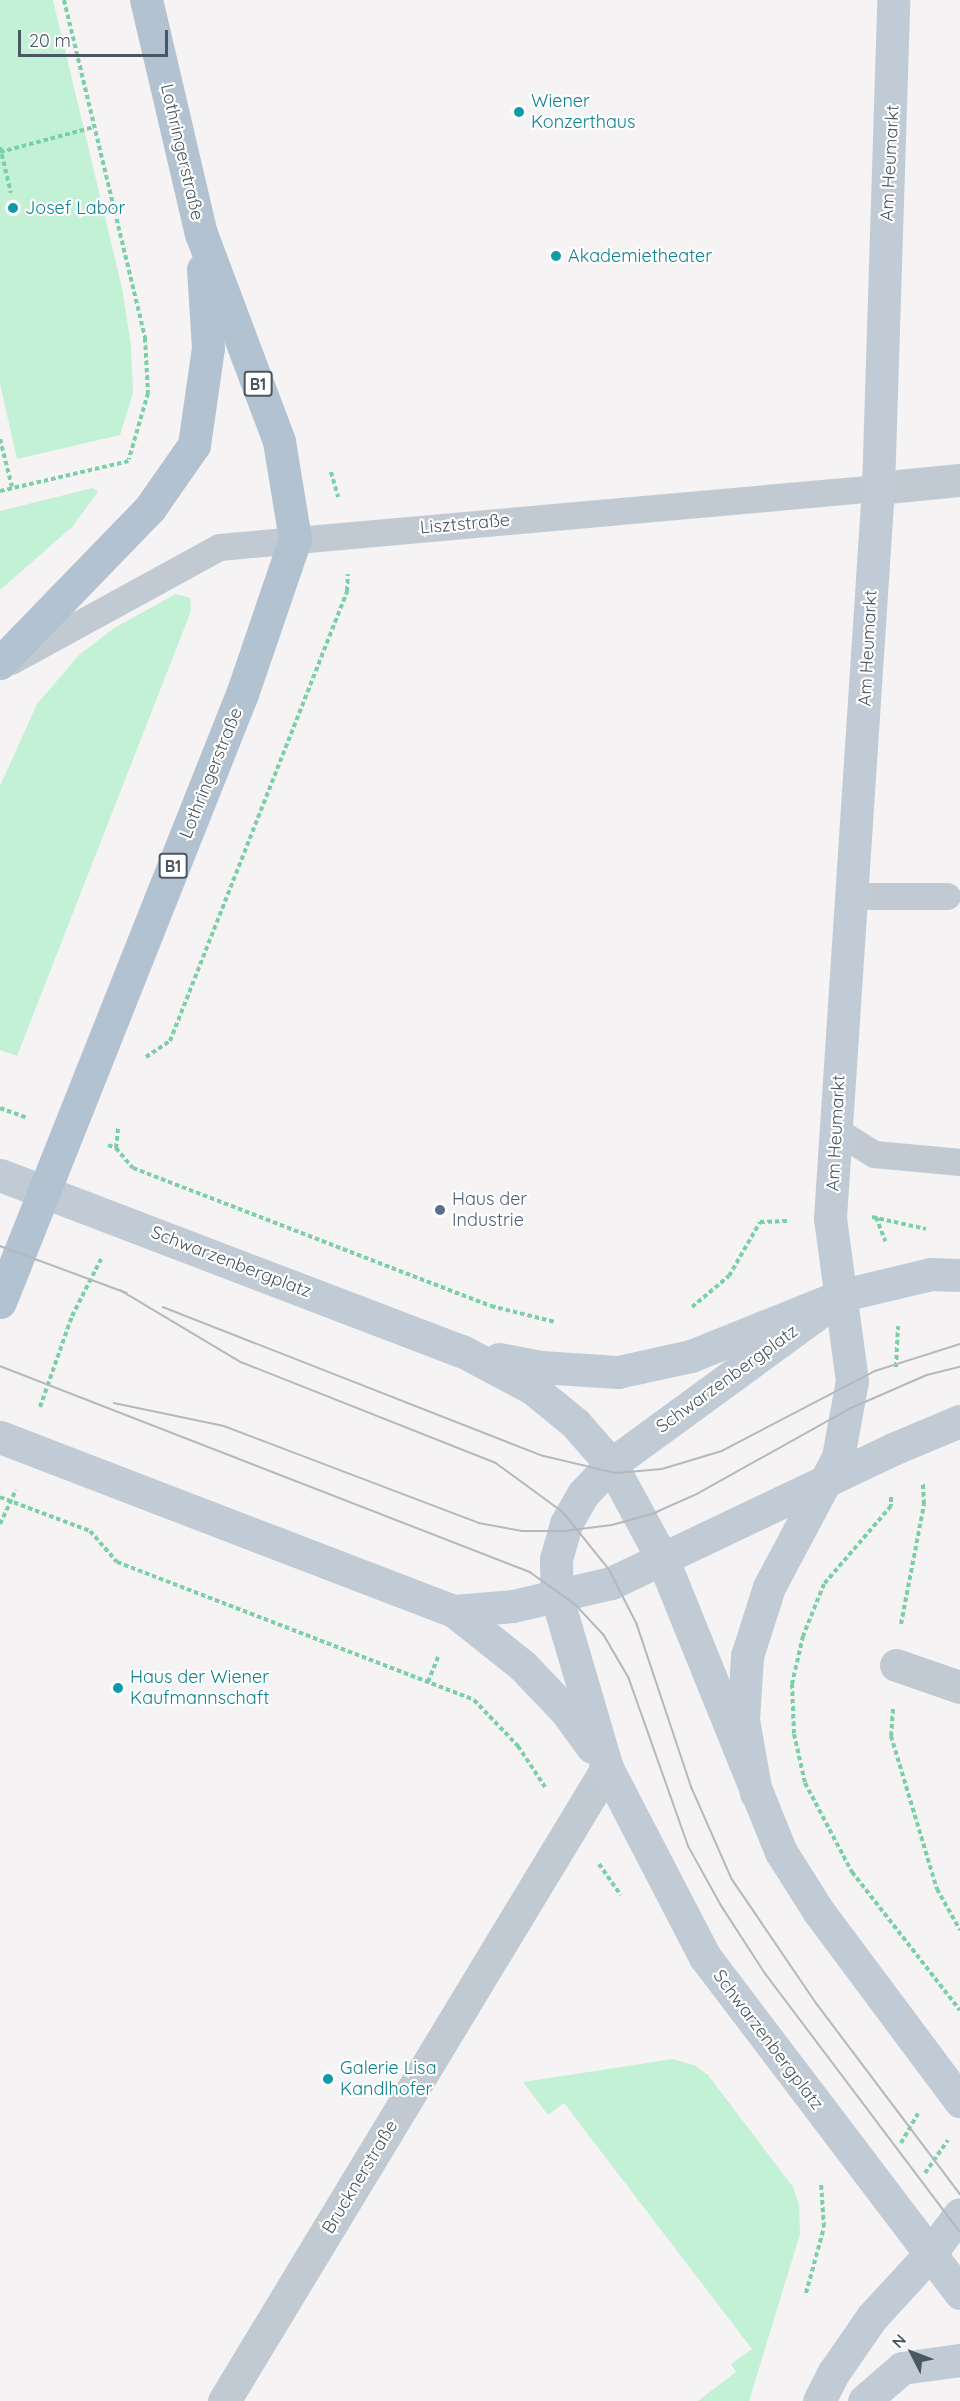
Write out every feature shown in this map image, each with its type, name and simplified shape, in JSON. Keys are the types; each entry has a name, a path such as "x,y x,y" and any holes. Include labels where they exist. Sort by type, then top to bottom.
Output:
{"main road":[{"name":"Lothringerstraße","path":"0,1302 242,694 295,539 279,441 201,234 146,0"},
{"name":"Lothringerstraße","path":"0,665 150,508 194,445 208,348 201,234"}],"street":[{"name":"Am Heumarkt","path":"843,1295 830,1218 837,1131 849,896 878,488 894,0"},
{"name":"Lisztstraße","path":"878,488 960,480"},
{"name":"Schwarzenbergplatz","path":"0,1175 462,1351 532,1388 575,1423 610,1464 663,1560 781,1852 819,1912 953,2091"},
{"name":"Schwarzenbergplatz","path":"462,1351 540,1367 618,1372 691,1356 843,1295 931,1274 960,1275"},
{"name":"Schwarzenbergplatz","path":"607,1768 557,1598 556,1559 566,1524 583,1494 610,1464 843,1295"},
{"name":"Schwarzenbergplatz","path":"756,1793 743,1720 747,1656 769,1587 826,1483 846,1429 852,1381 843,1295"},
{"name":"Schwarzenbergplatz","path":"454,1611 557,1598 611,1584 893,1449 960,1421"},
{"name":"Schwarzenbergplatz","path":"14,1443 454,1611 522,1665 566,1711 607,1768 705,1957 879,2191 960,2294"},
{"path":"896,1665 960,1687"},
{"name":"Brucknerstraße","path":"224,2401 607,1768"},
{"path":"819,2401 834,2372 872,2317 929,2255 960,2214"},
{"path":"864,2401 902,2368 960,2360"}],"lane":[{"name":"Lisztstraße","path":"0,665 219,547 878,488"},
{"path":"849,896 947,896"},
{"path":"837,1131 874,1154 960,1162"}],"path":[{"path":"0,491 129,461 148,393 145,339 64,0"},
{"path":"11,193 0,150 94,127"},
{"path":"0,439 12,488"},
{"path":"140,1068 144,1058 170,1041 347,591 350,534"},
{"path":"118,1121 116,1148 133,1168 491,1306 566,1324"},
{"path":"896,1378 900,1280 876,1217 931,1230"},
{"path":"0,1524 14,1499 14,1443 72,1316 93,1279 116,1218"},
{"path":"690,1309 729,1276 760,1222"},
{"path":"893,1449 891,1506 824,1584 803,1636 792,1684 794,1734 805,1783 852,1872 960,2010"},
{"path":"879,2191 909,2125 953,2091"},
{"path":"806,2293 824,2228 820,2179"}],"green space":[{"path":"0,0 53,0 122,288 131,345 133,393 120,435 17,459 0,384"},
{"path":"93,488 98,492 72,527 0,590 0,511"},
{"path":"176,594 190,598 191,611 17,1056 0,1050 0,786 37,704 79,655 114,628"},
{"path":"673,2059 696,2066 708,2075 793,2187 799,2205 800,2234 749,2401 698,2401 736,2372 731,2364 752,2349 564,2103 548,2115 523,2082"}],"tram line":[{"path":"0,1246 127,1293"},
{"path":"120,1290 241,1362 496,1463 563,1512 609,1569 637,1624 692,1788 732,1879 817,2004 960,2194"},
{"path":"163,1307 544,1456 616,1473 662,1469 722,1451 875,1371 960,1344"},
{"path":"0,1366 530,1572 575,1604 604,1635 629,1678 689,1847 721,1905 765,1973 960,2232"},
{"path":"114,1403 224,1426 479,1523 522,1531 564,1531 612,1525 652,1514 697,1494 849,1409 927,1375 960,1367"}],"place":[{"name":"Wiener Konzerthaus","path":"519,112"},
{"name":"Josef Labor","path":"13,208"},
{"name":"Akademietheater","path":"556,256"},
{"name":"Haus der Industrie","path":"440,1210"},
{"name":"Haus der Wiener Kaufmannschaft","path":"118,1688"},
{"name":"Galerie Lisa Kandlhofer","path":"328,2079"}]}
